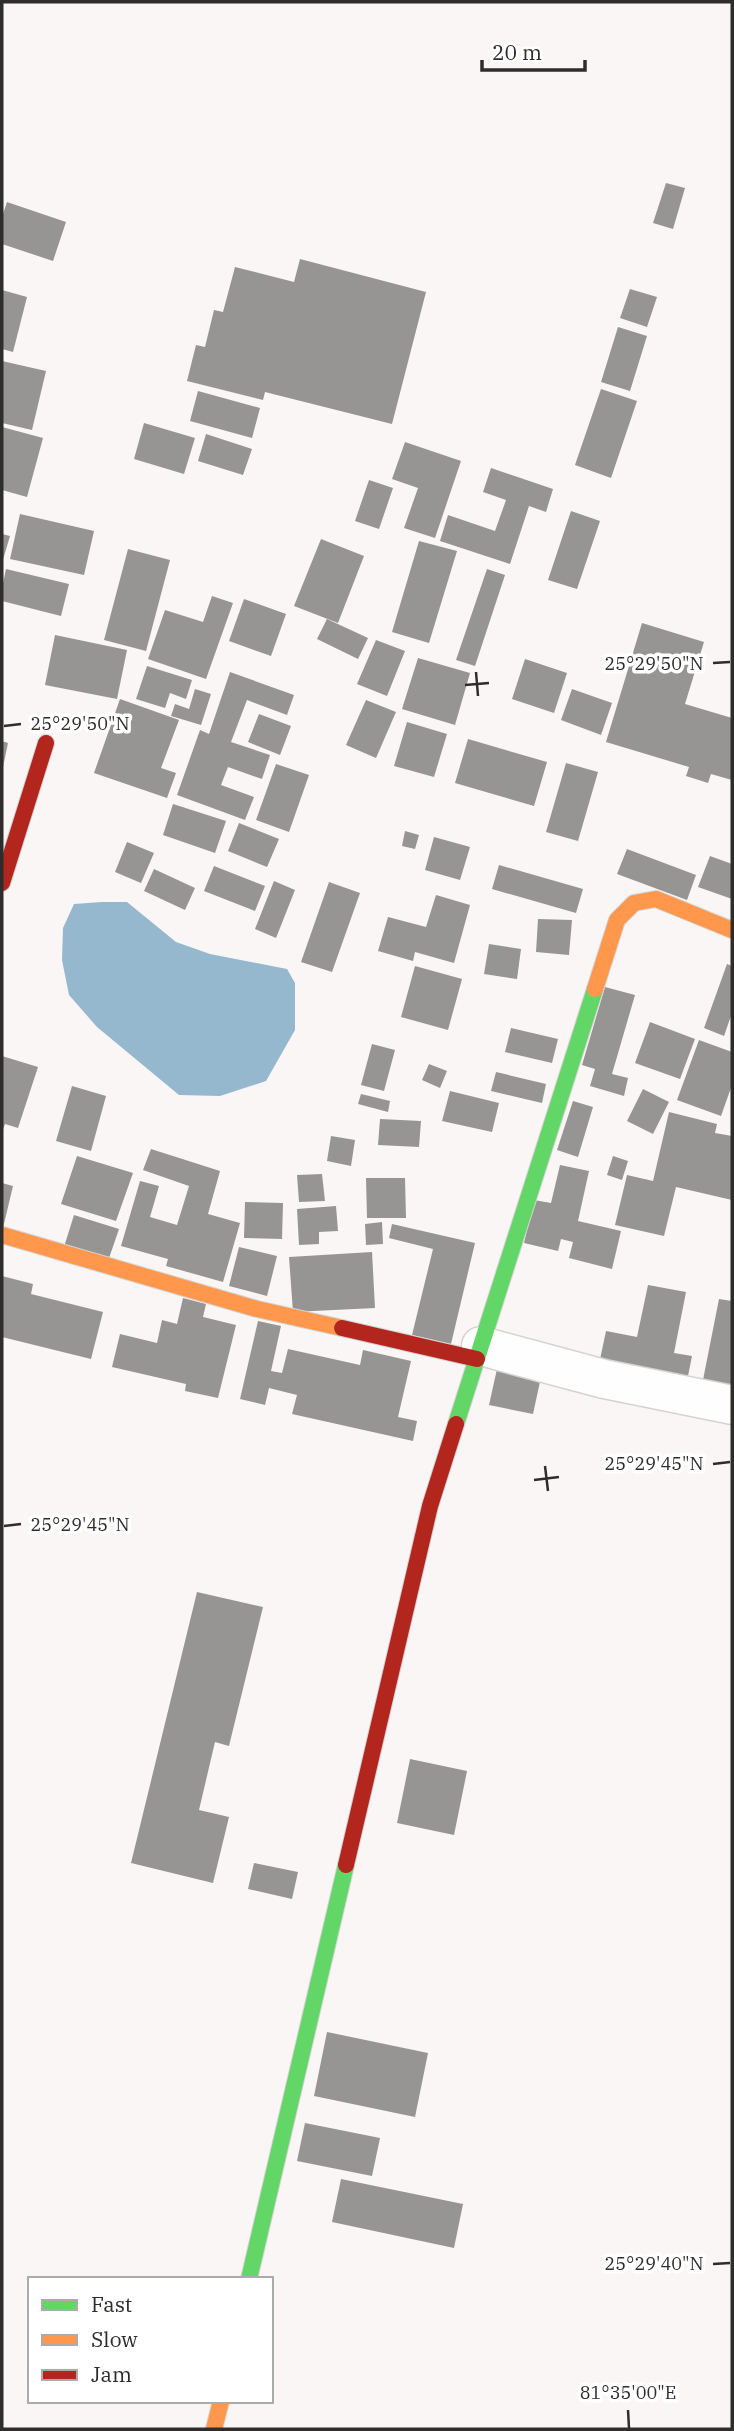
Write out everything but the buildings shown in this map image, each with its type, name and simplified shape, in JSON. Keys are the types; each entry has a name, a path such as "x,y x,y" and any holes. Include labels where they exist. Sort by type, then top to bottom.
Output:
{"street":[{"path":"2,883 46,743"},
{"path":"249,2277 430,1506 617,920 634,903 656,899 732,930"},
{"path":"2,1235 257,1309 732,1405"},
{"path":"214,2429 220,2403"}],"water":[{"path":"127,902 176,942 210,954 287,969 295,983 295,1030 266,1081 220,1096 179,1095 97,1027 69,995 62,960 63,928 74,904"}],"traffic: fast":[{"path":"456,1424 595,989"},
{"path":"249,2277 346,1865"}],"traffic: slow":[{"path":"595,989 617,920 634,903 656,899 732,930"},
{"path":"2,1235 257,1309 342,1328"},
{"path":"214,2429 220,2403"}],"traffic: jam":[{"path":"2,883 46,743"},
{"path":"342,1328 477,1359"},
{"path":"346,1865 430,1506 456,1424"}]}
